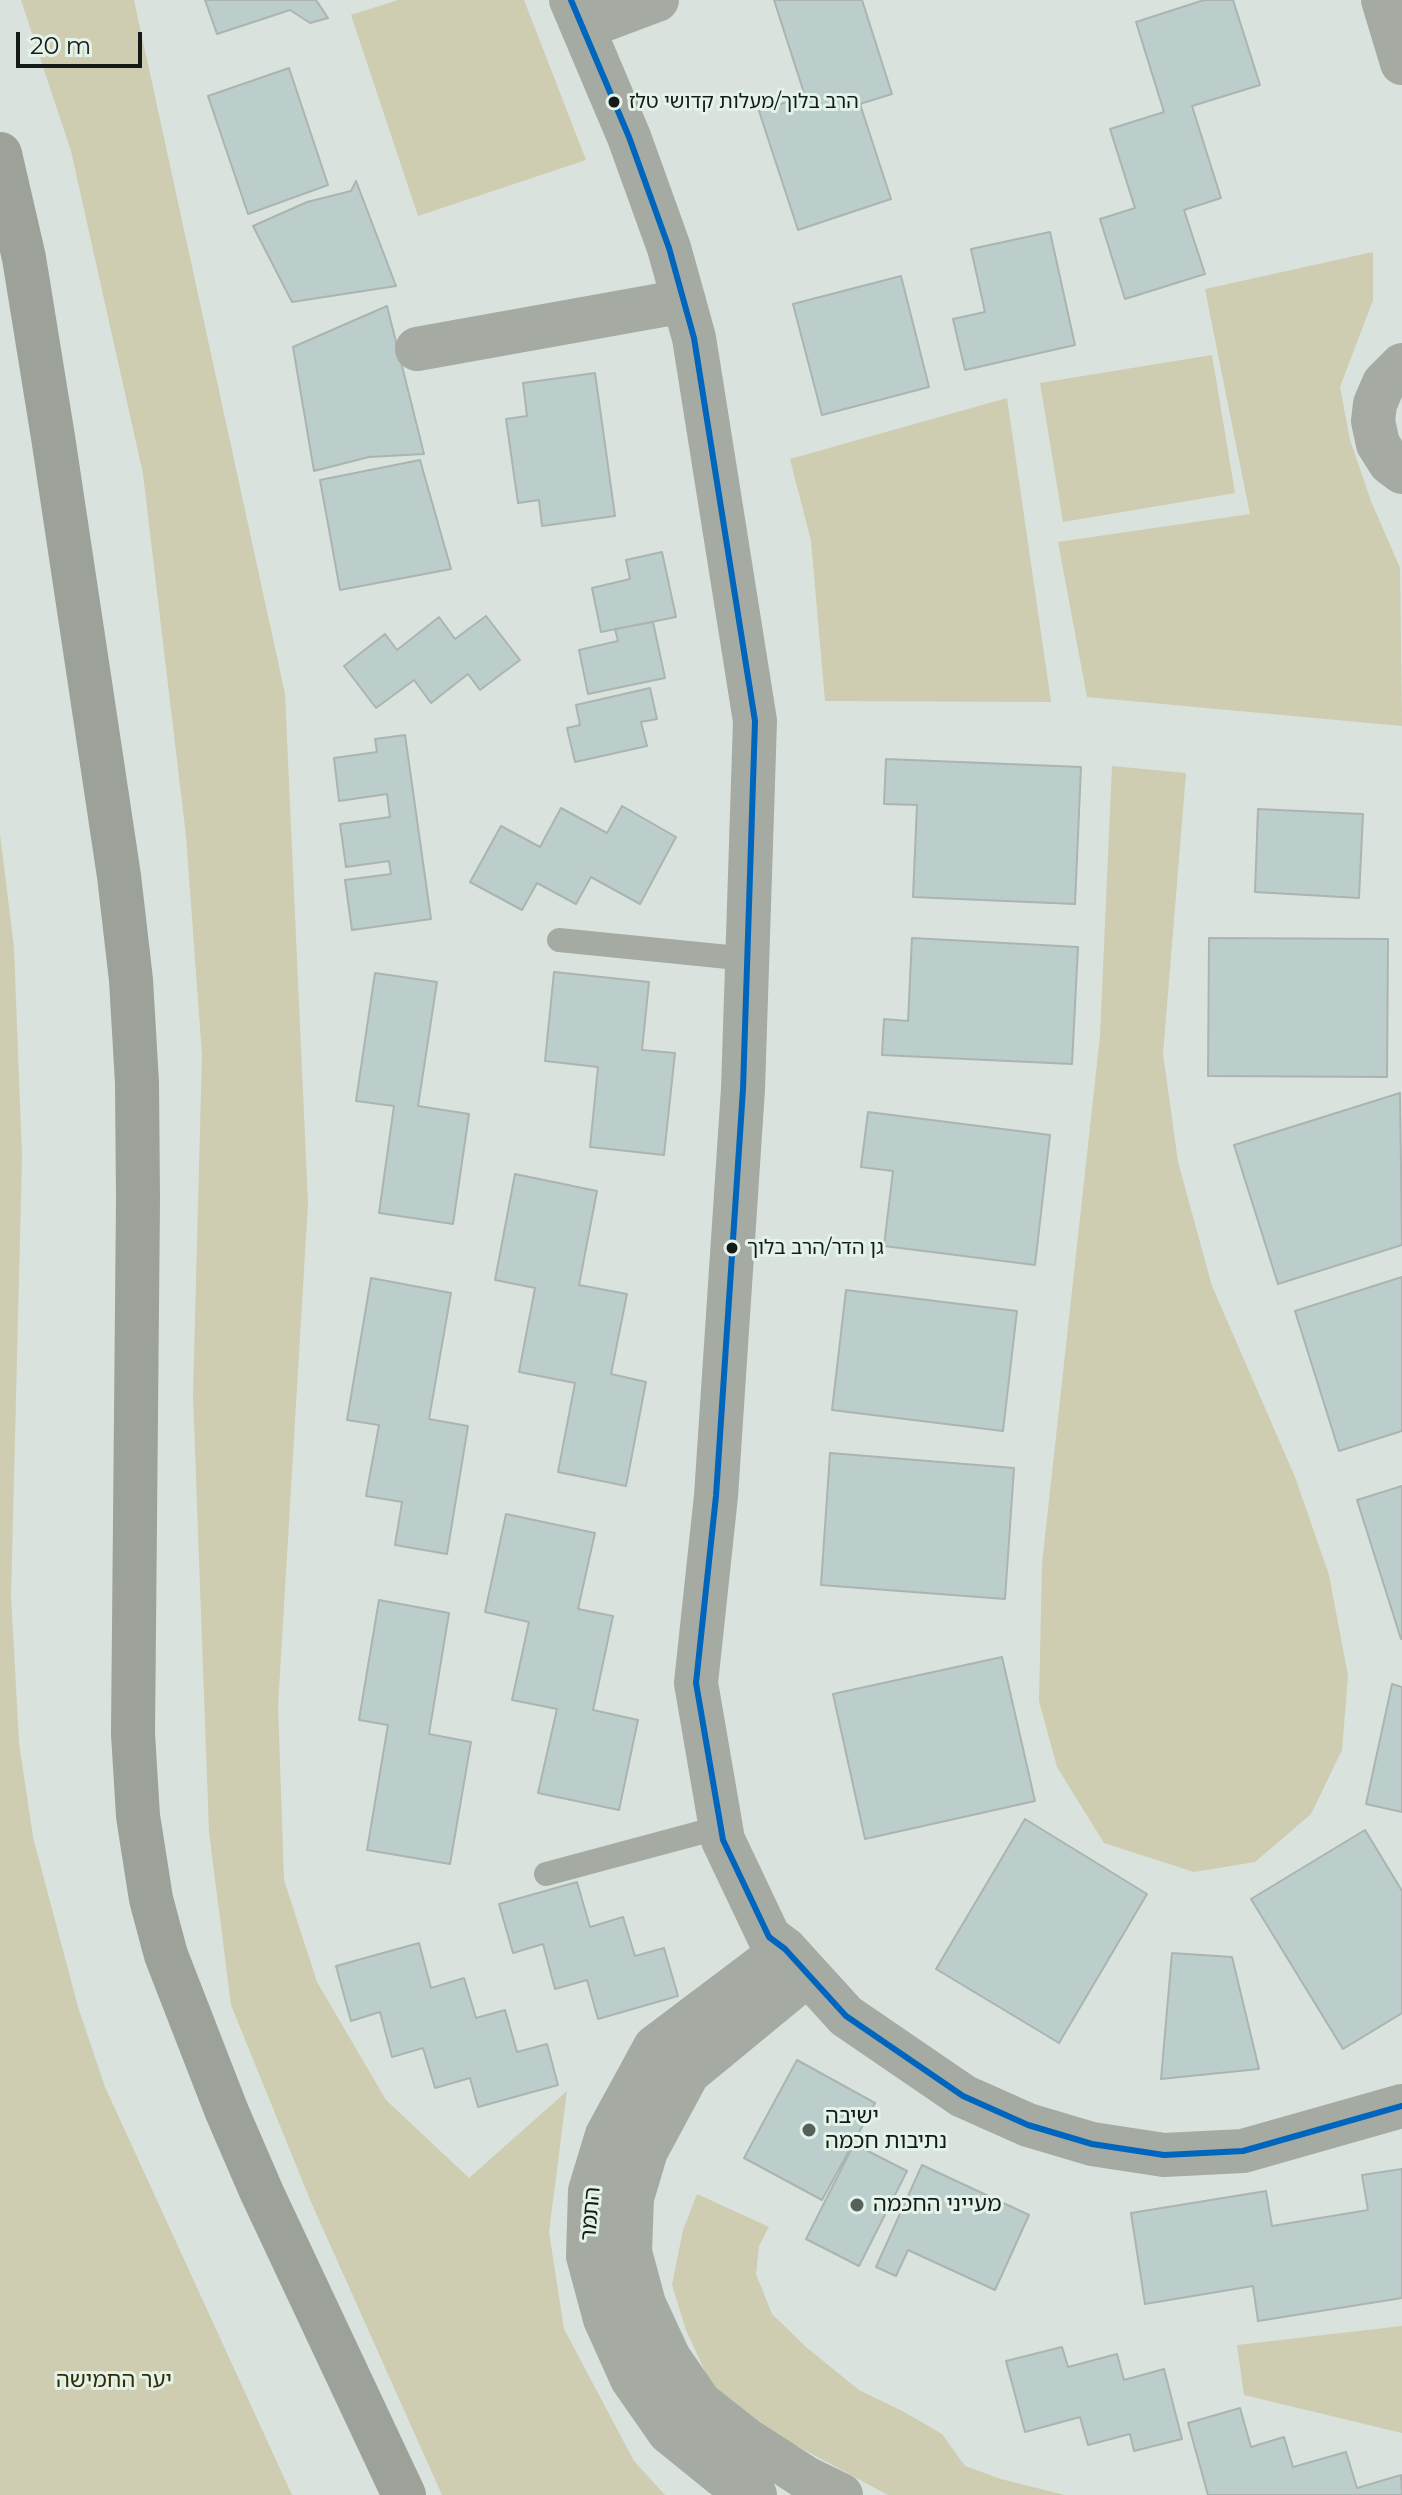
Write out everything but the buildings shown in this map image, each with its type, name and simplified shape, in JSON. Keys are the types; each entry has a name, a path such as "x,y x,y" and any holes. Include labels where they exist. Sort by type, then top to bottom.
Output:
{"main road":[{"path":"0,154 24,258 53,437 119,876 131,980 137,1083 138,1185 133,1734 138,1816 151,1899 166,1955 190,2022 239,2139 404,2495"}],"street":[{"path":"657,0 578,14 629,137 669,248 694,338 755,721 743,1089 716,1496 696,1683 723,1840 769,1937 846,2016 963,2096 1028,2125 1092,2144 1164,2155 1243,2151 1402,2106"},
{"path":"1383,0 1402,63"},
{"path":"417,349 684,301"},
{"path":"1402,365 1384,383 1375,404 1373,421 1378,444 1390,463 1402,472"},
{"name":"התמר","path":"755,2495 722,2475 669,2432 632,2379 605,2319 588,2256 590,2191 607,2135 655,2047 796,1962"},
{"name":"התמר","path":"796,1962 688,2073 646,2151 632,2198 630,2252 644,2304 669,2358 700,2403 747,2440 806,2478 841,2495"}],"lane":[{"path":"559,940 748,959"},
{"path":"546,1874 721,1827"}],"green space":[{"path":"21,0 134,0 285,694 308,1203 278,1706 284,1880 317,1982 386,2100 469,2178 567,2091 549,2232 564,2329 634,2461 665,2495 442,2495 311,2202 231,2005 209,1832 193,1394 202,1055 186,836 143,474 71,151"},
{"path":"398,0 524,0 586,160 418,216 351,15"},
{"path":"1373,252 1373,300 1340,387 1350,440 1371,501 1400,568 1402,726 1087,697 1058,542 1250,514 1205,289"},
{"path":"1212,355 1235,493 1063,522 1040,383"},
{"path":"1007,398 1051,702 825,701 811,541 790,459"},
{"path":"1112,766 1186,773 1163,1054 1178,1162 1212,1286 1295,1477 1329,1575 1348,1676 1342,1750 1311,1814 1255,1862 1194,1872 1104,1843 1057,1767 1039,1701 1042,1564 1100,1036"},
{"name":"יער החמישה","path":"0,834 14,948 22,1157 11,1596 19,1743 33,1837 78,2007 105,2087 292,2495 0,2495"},
{"path":"697,2194 769,2227 759,2246 756,2274 772,2314 806,2347 859,2390 942,2434 965,2466 1001,2479 1065,2495 888,2495 760,2426 713,2389 686,2330 672,2285 683,2230"},
{"path":"1402,2326 1402,2433 1244,2395 1237,2345"}],"transit line":[{"path":"571,0 629,137 669,248 694,338 755,721 743,1089 716,1496 696,1683 723,1840 769,1937 785,1949 846,2016 963,2096 1028,2125 1092,2144 1164,2155 1243,2151 1402,2106"}],"place":[{"name":"הרב בלוך/מעלות קדושי טלז","path":"614,102"},
{"name":"גן הדר/הרב בלוך","path":"732,1248"},
{"name":"ישיבה נתיבות חכמה","path":"809,2130"},
{"name":"מעייני החכמה","path":"857,2205"}]}
